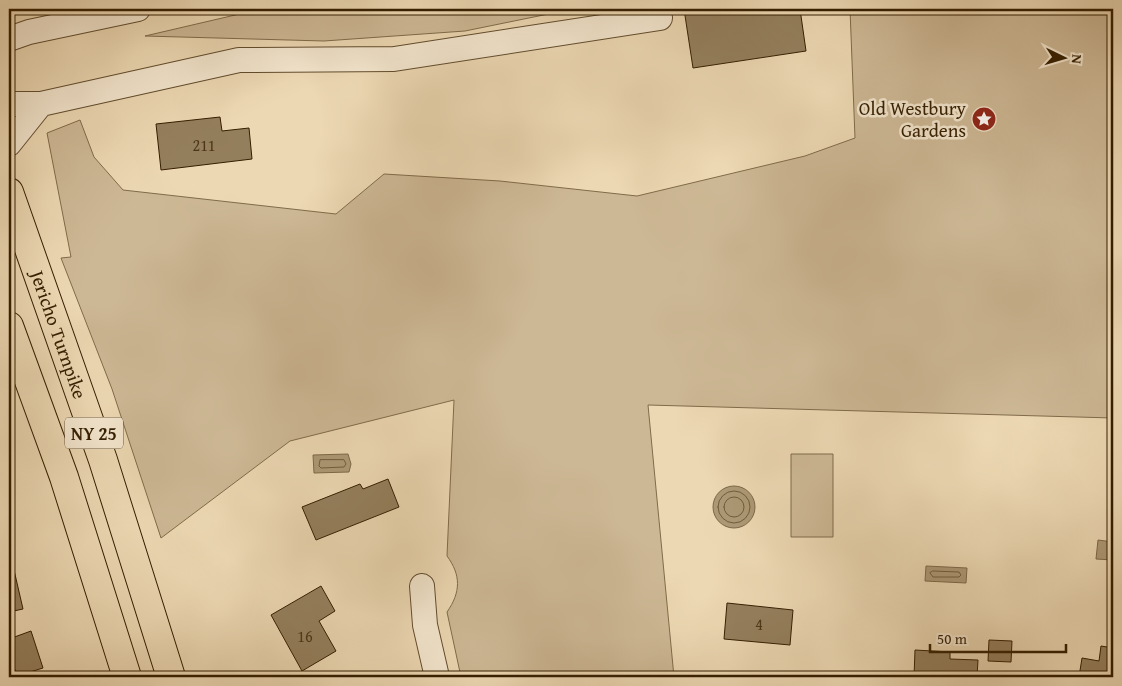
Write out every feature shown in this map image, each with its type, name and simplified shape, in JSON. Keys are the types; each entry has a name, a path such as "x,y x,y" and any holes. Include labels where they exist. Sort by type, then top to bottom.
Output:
{"main road":[{"name":"Jericho Turnpike","path":"9,192 103,460 170,677"},
{"name":"NY 25","path":"9,326 64,477 127,677"}],"street":[{"path":"9,40 29,32 138,9"},
{"path":"9,104 41,104 239,60 394,59 660,18"},
{"path":"9,144 41,104"},
{"path":"422,586 425,625 437,677"}],"shaded area":[{"path":"261,9 573,9 465,31 324,41 145,36"},
{"name":"Old Westbury Gardens","path":"850,9 1113,9 1113,418 648,405 674,677 461,677 447,612 452,605 458,584 455,570 447,556 454,400 290,441 161,538 112,389 61,258 71,257 47,133 80,120 94,157 123,190 336,214 384,174 500,181 637,196 805,156 855,138"},
{"path":"791,454 833,454 833,537 791,537"}],"water":[{"path":"348,454 351,464 349,472 314,473 313,455"},
{"path":"734,486 749,492 755,507 749,522 734,528 719,522 713,507 719,492"},
{"path":"1098,540 1113,542 1113,560 1096,559"},
{"path":"926,566 967,568 966,583 925,581"}],"building":[{"path":"684,9 800,9 806,51 693,68"},
{"path":"220,117 222,131 249,128 252,159 161,170 156,124"},
{"path":"388,479 399,507 316,540 302,507 360,484 363,489"},
{"path":"14,570 23,609 9,612 9,571"},
{"path":"321,586 335,611 319,621 336,651 302,671 271,615"},
{"path":"727,603 793,610 790,645 724,639"},
{"path":"31,631 43,668 17,676 12,661 9,662 9,639"},
{"path":"989,640 1012,641 1011,662 988,661"},
{"path":"1101,646 1113,648 1113,677 1079,677 1082,658 1099,661"},
{"path":"915,650 950,652 950,659 978,660 977,677 914,677"}],"place":[{"name":"Old Westbury Gardens","path":"984,119"}]}
